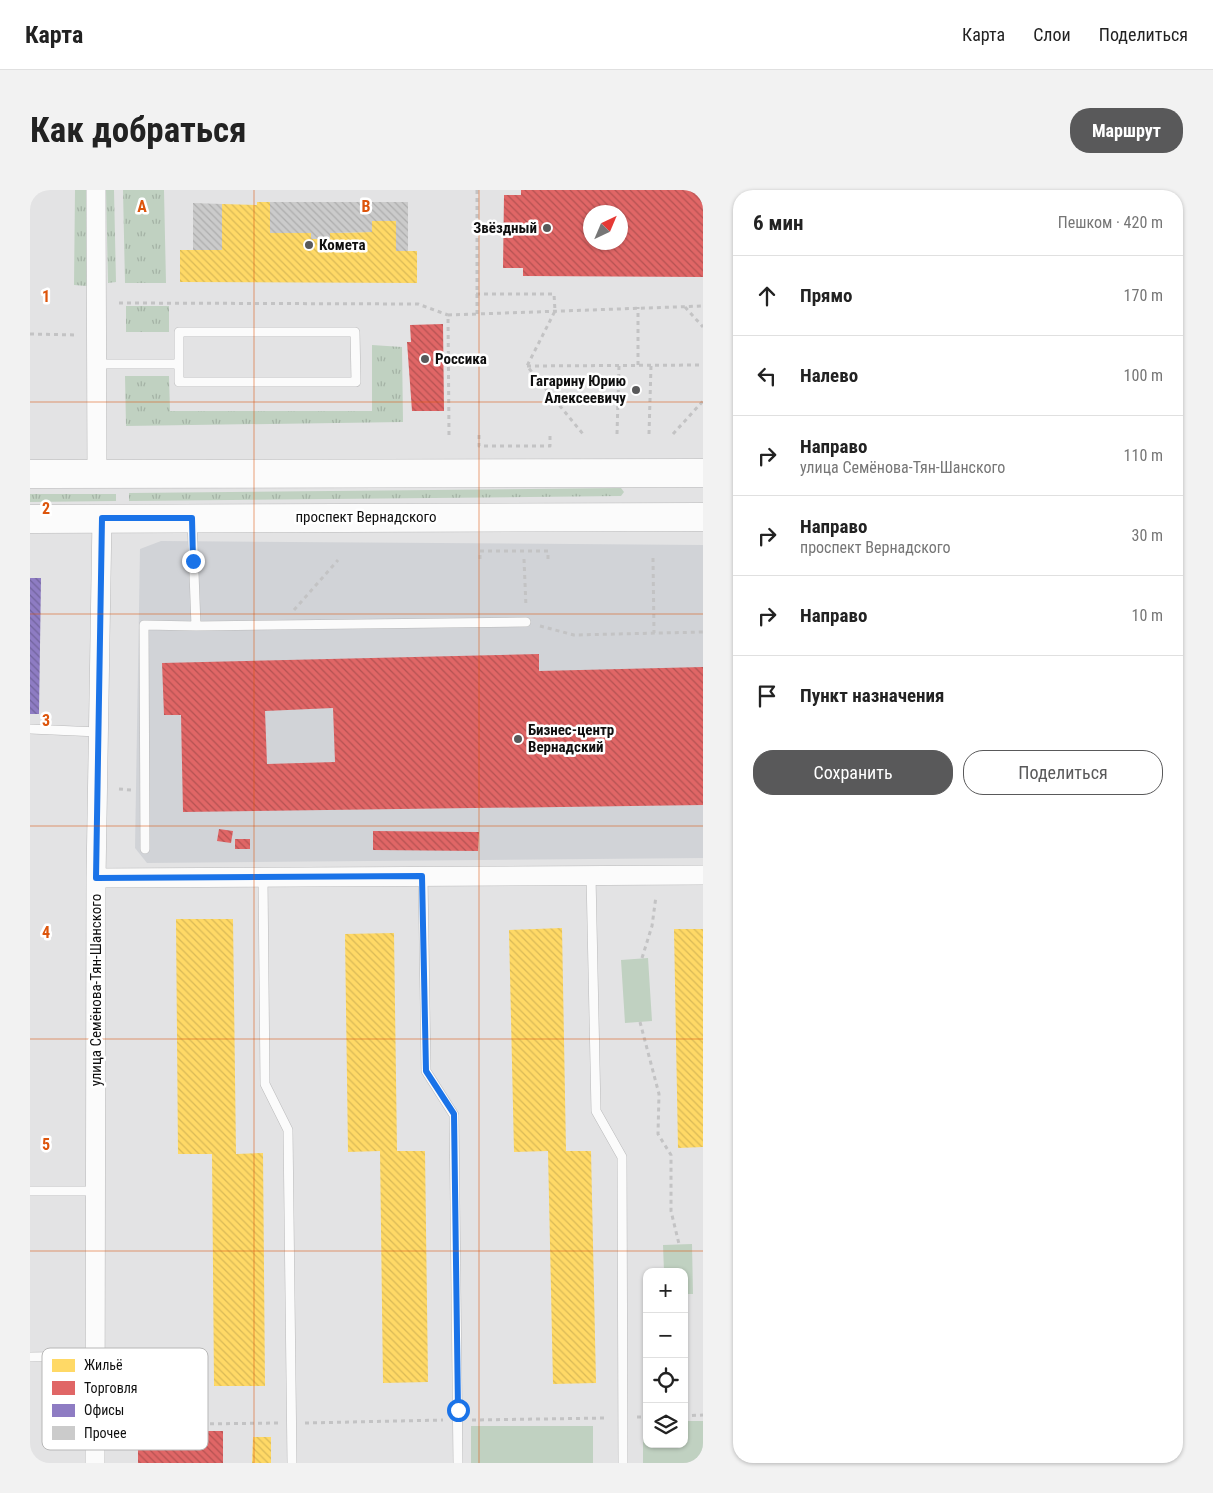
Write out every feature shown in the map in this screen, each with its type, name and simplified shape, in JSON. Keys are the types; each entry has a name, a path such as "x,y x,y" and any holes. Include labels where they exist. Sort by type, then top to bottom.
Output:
{"main road":[{"path":"30,474 703,473"},
{"name":"проспект Вернадского","path":"30,519 703,517"}],"street":[{"path":"96,190 98,474"},
{"name":"улица Семёнова-Тян-Шанского","path":"96,1348 96,878 102,518"},
{"path":"96,878 703,875"},
{"name":"улица Семёнова-Тян-Шанского","path":"96,1450 96,1463"}],"lane":[{"path":"179,332 355,332 356,382 179,382 179,364 179,332"},
{"path":"97,364 179,364"},
{"path":"192,518 196,626"},
{"path":"144,849 144,625 526,622"},
{"path":"30,729 98,732"},
{"path":"422,876 426,1071 454,1114 458,1463"},
{"path":"591,876 596,1111 622,1158 623,1463"},
{"path":"263,877 265,1084 288,1130 292,1463"},
{"path":"30,1192 96,1191"}],"path":[{"path":"477,314 478,190"},
{"path":"476,294 554,294 555,312 527,366"},
{"path":"119,303 418,304 448,315 703,306"},
{"path":"638,307 638,365"},
{"path":"685,307 703,328"},
{"path":"448,315 449,434"},
{"path":"30,334 96,336"},
{"path":"527,366 703,365"},
{"path":"527,366 583,434"},
{"path":"617,434 618,366"},
{"path":"649,434 651,366"},
{"path":"673,434 703,401"},
{"path":"479,434 479,446 550,446 550,434"},
{"path":"480,559 480,552 489,551 548,551 548,558"},
{"path":"653,558 654,633"},
{"path":"524,559 526,622 574,635 703,632"},
{"path":"282,625 338,560"},
{"path":"642,958 652,926 658,875"},
{"path":"640,1022 659,1094 658,1134 671,1155 671,1211 679,1244"},
{"path":"688,1416 703,1415"},
{"path":"300,1423 623,1418"},
{"path":"208,1424 280,1423"}],"shaded area":[{"path":"161,541 703,545 703,858 147,863 135,848 140,549"}],"green space":[{"path":"75,190 88,190 87,286 74,285"},
{"path":"106,190 114,190 116,282 108,283"},
{"path":"123,190 164,190 166,283 125,283"},
{"path":"126,306 169,306 169,332 126,332"},
{"path":"372,345 402,347 403,422 126,426 125,376 169,376 170,411 372,411"},
{"path":"621,488 624,492 621,496 129,501 129,493"},
{"path":"30,494 116,494 116,501 30,502"},
{"path":"648,958 652,1021 625,1023 621,960"},
{"path":"692,1244 693,1294 688,1294 688,1268 664,1268 663,1245"},
{"path":"688,1421 703,1421 703,1463 643,1463 643,1448 688,1448"},
{"path":"471,1426 593,1426 593,1463 471,1463"}],"building: Жильё":[{"name":"Комета","path":"257,202 270,202 270,233 311,233 311,239 330,239 330,233 372,232 372,221 396,221 396,251 417,251 417,283 180,282 180,250 222,250 222,204 257,205"},
{"path":"176,919 233,919 236,1154 263,1153 265,1386 214,1386 212,1154 178,1154"},
{"path":"562,928 566,1151 591,1151 596,1383 553,1384 548,1151 514,1152 509,930"},
{"path":"674,929 703,929 703,1147 678,1148"},
{"path":"394,933 397,1151 425,1151 428,1382 383,1383 380,1151 348,1152 345,934"},
{"path":"253,1437 271,1437 271,1463 252,1463"}],"building: Торговля":[{"name":"Звёздный","path":"521,190 703,190 703,277 523,276 523,268 503,268 504,195 521,195"},
{"name":"Россика","path":"443,324 444,411 412,411 407,342 411,342 410,325"},
{"name":"Бизнес-центр Вернадский","path":"539,654 539,671 703,667 703,805 183,812 181,715 164,715 162,663","holes":["333,708 335,762 267,764 265,711"]},
{"path":"219,829 233,831 231,843 217,841"},
{"path":"373,831 479,832 478,851 373,850"},
{"path":"235,839 250,839 250,849 235,849"},
{"path":"208,1431 223,1431 223,1463 138,1463 138,1450 208,1450"}],"building: Офисы":[{"path":"30,578 41,578 39,714 30,714"}],"building: Прочее":[{"path":"270,202 408,202 408,251 396,251 396,221 372,221 372,232 330,233 330,239 311,239 311,233 270,233"},
{"path":"193,203 222,204 222,250 193,250"}],"place":[{"name":"Звёздный","path":"547,228"},
{"name":"Комета","path":"309,245"},
{"name":"Россика","path":"425,359"},
{"name":"Гагарину Юрию Алексеевичу","path":"636,390"},
{"name":"Бизнес-центр Вернадский","path":"518,739"}],"route":[{"path":"193,561 192,518 102,518 96,878 422,876 426,1071 454,1114 458,1410"}]}
